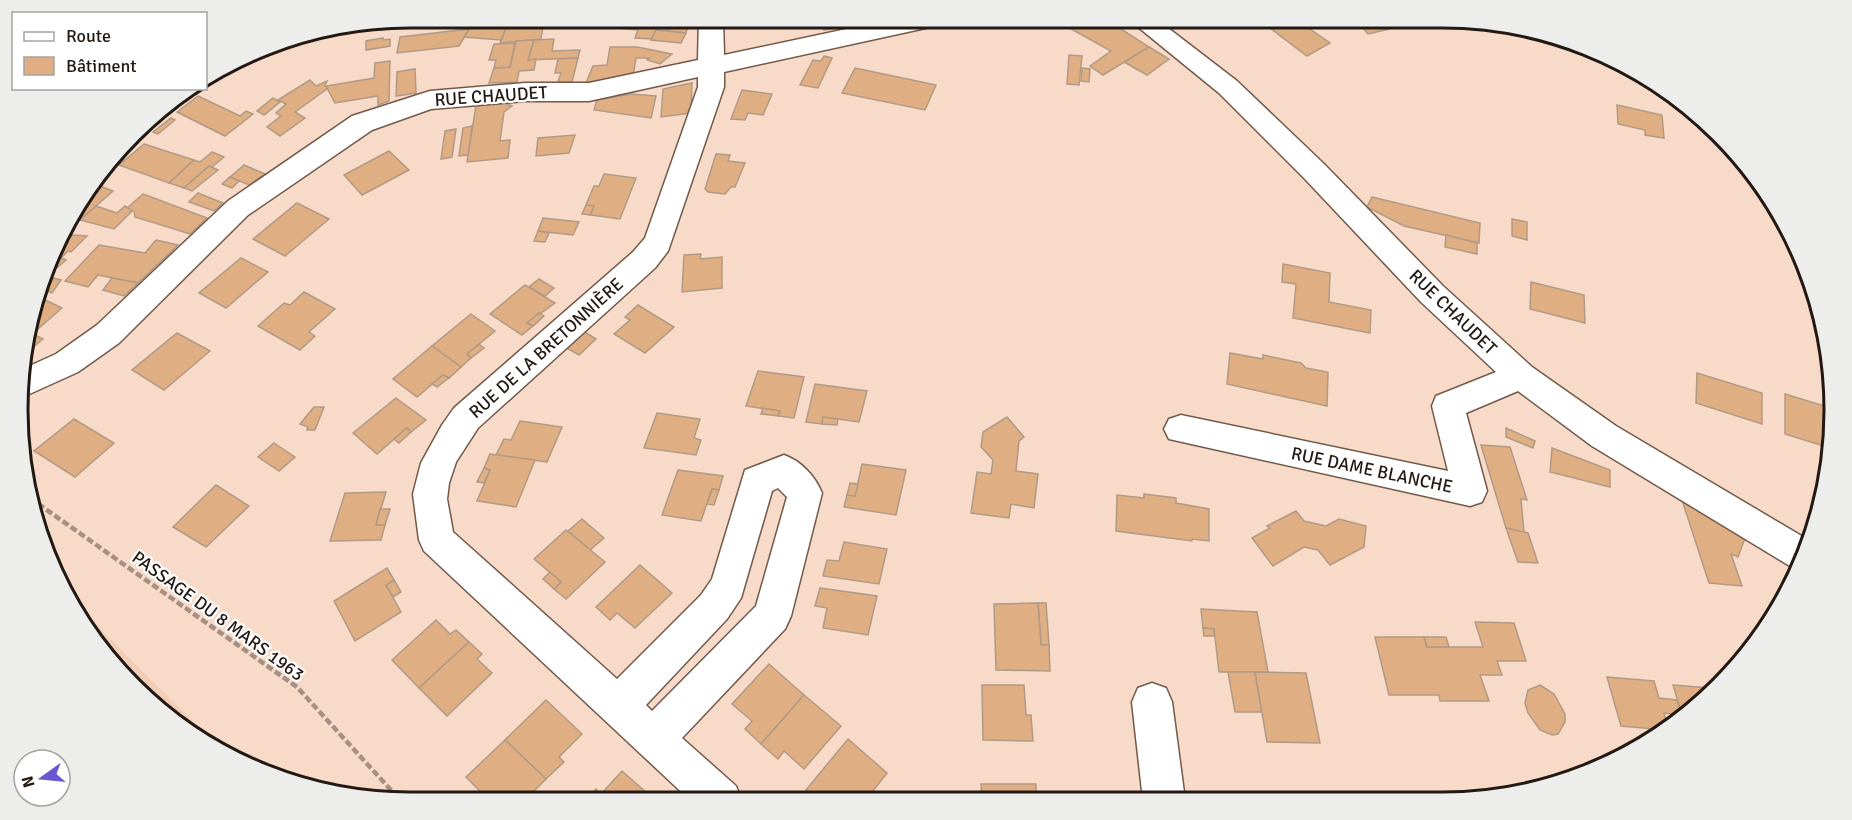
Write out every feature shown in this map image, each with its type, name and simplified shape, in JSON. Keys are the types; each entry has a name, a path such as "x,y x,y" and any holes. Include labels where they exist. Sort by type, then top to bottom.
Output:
{"street":[{"name":"RUE DE LA BRETONNIÈRE","path":"711,28 711,87 658,243 644,260 466,418 450,440 437,467 430,495 437,540 711,792"},
{"name":"RUE CHAUDET","path":"29,381 67,363 108,334 238,208 362,123 430,100 525,92 589,92 889,28"},
{"name":"RUE CHAUDET","path":"1152,28 1228,87 1314,171 1432,294 1521,376 1604,436 1796,551"},
{"name":"RUE DAME BLANCHE","path":"1181,429 1470,490 1448,406 1521,376"},
{"path":"617,707 714,607 728,586 757,481 784,470 805,493 772,616 653,739"},
{"path":"1152,702 1163,792"}],"path":[{"name":"PASSAGE DU 8 MARS 1963","path":"40,505 297,687 392,791"}],"shaded area":[{"path":"93,622 200,728 158,697 140,680 123,662"}],"building":[{"path":"470,28 506,28 501,40 464,37"},
{"path":"506,28 543,28 541,39 500,43"},
{"path":"619,28 657,28 652,39 635,38 638,30"},
{"path":"657,28 688,28 686,33 656,30"},
{"path":"1120,28 1149,47 1103,75 1090,66 1111,51 1071,29"},
{"path":"1270,28 1308,28 1330,43 1307,56"},
{"path":"1363,28 1389,29 1368,34"},
{"path":"469,29 459,46 397,53 400,37"},
{"path":"656,30 686,33 681,43 651,40"},
{"path":"383,38 383,40 390,39 390,46 366,50 366,41"},
{"path":"554,39 552,51 580,50 578,58 528,60 534,40"},
{"path":"534,40 528,60 536,59 534,70 519,71 517,82 489,83 494,68 510,67 516,41"},
{"path":"515,43 510,67 494,68 496,60 489,60 494,44"},
{"path":"610,47 637,47 672,54 660,64 647,60 649,58 636,58 633,76 586,83 593,66 607,65"},
{"path":"1149,47 1169,59 1147,75 1124,62"},
{"path":"1069,55 1082,56 1079,85 1067,84"},
{"path":"824,56 832,58 818,88 800,85 813,60 821,61"},
{"path":"578,58 572,82 558,82 561,73 555,73 558,59"},
{"path":"390,61 389,101 378,105 378,96 335,103 326,86 374,78 375,63"},
{"path":"855,68 936,85 925,110 842,93"},
{"path":"1082,68 1090,69 1089,82 1081,81"},
{"path":"415,69 416,93 396,96 397,72"},
{"path":"310,80 316,86 327,81 325,85 327,89 295,112 305,118 280,136 267,127 281,116 276,113 286,104 278,100"},
{"path":"692,83 691,113 661,117 663,89"},
{"path":"742,90 772,94 763,115 748,113 745,120 731,119"},
{"path":"631,94 656,96 651,118 594,110 597,100"},
{"path":"198,96 240,116 246,111 253,114 225,136 177,112"},
{"path":"273,98 280,102 264,115 257,111"},
{"path":"505,103 512,106 504,112 500,141 510,140 508,158 467,162 476,105"},
{"path":"1617,105 1662,115 1664,138 1645,135 1645,130 1618,124"},
{"path":"171,118 175,120 158,134 153,132"},
{"path":"472,126 468,155 459,156 463,128"},
{"path":"456,129 452,157 441,159 445,131"},
{"path":"575,135 569,153 536,156 538,138"},
{"path":"144,144 194,160 169,183 119,165"},
{"path":"389,151 409,170 362,195 344,175"},
{"path":"212,152 224,157 212,167 209,166 184,188 169,183 194,160 200,162"},
{"path":"716,154 730,155 728,161 745,163 735,187 731,187 725,194 708,192 705,189"},
{"path":"244,165 265,174 249,185 230,177"},
{"path":"209,166 218,170 192,191 184,188"},
{"path":"604,174 636,178 620,219 590,215 594,206 586,205 594,186 599,186"},
{"path":"230,177 239,181 232,188 222,184"},
{"path":"101,186 113,191 80,220"},
{"path":"198,193 223,203 214,211 189,202"},
{"path":"143,194 207,218 190,234 135,217 134,211 126,209"},
{"path":"1372,197 1480,223 1479,243 1404,226 1367,207"},
{"path":"297,203 329,219 285,256 253,239"},
{"path":"586,205 594,206 590,215 582,214"},
{"path":"96,206 117,213 125,206 132,211 114,229 80,220"},
{"path":"543,218 579,222 573,235 538,231"},
{"path":"1512,219 1527,222 1527,240 1512,236"},
{"path":"538,231 549,233 545,242 534,241"},
{"path":"1446,235 1477,243 1477,254 1445,247"},
{"path":"71,236 87,236 71,252 68,251 61,258 66,260 56,268 68,241"},
{"path":"156,240 178,245 138,283 98,275 88,287 65,281 99,245 145,253"},
{"path":"701,254 700,259 722,257 722,288 682,292 684,255"},
{"path":"241,258 268,272 226,308 199,293"},
{"path":"1283,264 1330,273 1329,302 1371,310 1370,333 1293,318 1296,284 1282,282"},
{"path":"54,278 61,280 52,293 47,292"},
{"path":"112,278 138,283 124,296 103,290"},
{"path":"539,279 554,288 545,296 529,287"},
{"path":"1531,282 1584,295 1585,323 1530,309"},
{"path":"525,285 555,303 527,323 533,326 522,335 490,314"},
{"path":"304,292 335,309 309,332 315,336 300,350 258,326 284,303 290,305"},
{"path":"45,300 62,308 37,329"},
{"path":"638,305 674,327 645,353 614,334 630,320 625,317"},
{"path":"539,313 544,316 533,326 527,323"},
{"path":"471,314 495,331 467,354 471,358 461,367 432,346"},
{"path":"583,331 596,339 579,355 565,347"},
{"path":"177,333 210,351 164,390 132,370"},
{"path":"36,336 43,339 34,346"},
{"path":"479,344 484,348 471,358 467,354"},
{"path":"432,346 461,367 449,378 443,375 417,397 393,379"},
{"path":"1230,353 1263,359 1263,355 1301,363 1306,368 1328,372 1327,406 1227,384"},
{"path":"758,371 804,377 794,418 778,416 780,411 746,406"},
{"path":"1697,373 1762,393 1762,424 1696,403"},
{"path":"443,375 449,378 437,387 432,384"},
{"path":"815,384 867,391 859,422 823,417 822,424 806,422"},
{"path":"1785,394 1824,406 1822,445 1785,434"},
{"path":"396,398 426,420 411,432 407,428 377,454 353,433"},
{"path":"314,407 324,407 315,430 307,430 308,427 300,424"},
{"path":"763,408 780,411 778,416 761,414"},
{"path":"657,413 700,419 694,438 701,440 696,455 644,448"},
{"path":"823,417 838,419 837,425 822,424"},
{"path":"1007,417 1024,437 1019,441 1016,471 1038,474 1034,508 1011,504 1009,518 971,513 977,472 991,474 993,460 981,447 983,432"},
{"path":"74,419 114,443 75,477 34,451"},
{"path":"520,421 562,427 547,462 496,455 504,439 511,440"},
{"path":"407,428 411,432 399,443 394,439"},
{"path":"1506,428 1535,441 1533,448 1506,437"},
{"path":"274,443 295,457 279,471 258,457"},
{"path":"1481,445 1510,447 1527,500 1521,499 1524,533 1506,528"},
{"path":"1552,448 1610,470 1610,487 1550,472"},
{"path":"490,454 535,460 516,507 477,501 490,470 484,468"},
{"path":"862,464 906,470 896,515 844,507 847,495 855,496"},
{"path":"484,468 490,470 484,483 477,482"},
{"path":"678,470 723,476 719,490 712,489 701,521 662,515"},
{"path":"850,483 858,484 855,496 847,495"},
{"path":"216,485 249,506 206,547 173,527"},
{"path":"712,489 719,490 714,505 707,504"},
{"path":"386,492 376,525 385,525 381,540 330,541 345,493"},
{"path":"1144,494 1176,498 1176,503 1209,509 1209,541 1192,539 1192,541 1116,531 1117,495 1144,498"},
{"path":"1681,497 1748,530 1738,557 1731,554 1742,586 1709,583"},
{"path":"380,509 390,509 385,525 376,525"},
{"path":"1296,511 1304,521 1326,526 1339,519 1366,526 1364,547 1330,565 1318,550 1304,547 1273,566 1252,538 1270,528 1267,526"},
{"path":"582,519 604,538 590,550 568,531"},
{"path":"1506,528 1528,533 1538,563 1518,562"},
{"path":"566,530 605,562 566,599 554,589 561,582 534,559"},
{"path":"844,542 887,549 879,584 823,576 827,560 839,561"},
{"path":"640,565 672,593 635,628 617,613 610,620 596,607"},
{"path":"387,568 394,580 386,585 401,612 355,641 334,601"},
{"path":"550,572 561,582 554,589 543,579"},
{"path":"394,580 401,592 393,597 386,585"},
{"path":"820,588 877,596 868,635 823,628 827,608 815,606"},
{"path":"1038,603 1046,603 1049,645 1041,645"},
{"path":"1038,603 1041,645 1049,645 1050,671 996,670 994,604"},
{"path":"1201,609 1257,612 1268,672 1219,672 1214,629 1203,628"},
{"path":"436,620 450,634 456,630 469,642 419,688 392,660"},
{"path":"1475,622 1514,623 1526,661 1497,661 1502,675 1480,675 1489,701 1440,701 1439,695 1389,695 1375,637 1424,637 1427,647 1483,647"},
{"path":"1203,628 1214,629 1214,636 1204,636"},
{"path":"1424,637 1446,637 1449,647 1427,647"},
{"path":"469,642 482,654 477,659 492,673 447,716 419,688"},
{"path":"769,664 804,695 761,744 745,729 752,721 732,704"},
{"path":"1228,672 1255,672 1262,712 1235,712"},
{"path":"1255,672 1306,673 1320,743 1267,742"},
{"path":"1607,677 1654,681 1659,698 1677,700 1680,708 1673,714 1664,713 1666,719 1651,729 1621,726"},
{"path":"982,685 1024,685 1026,715 1031,715 1033,741 983,740"},
{"path":"1540,685 1554,694 1565,714 1565,722 1558,734 1552,735 1540,730 1528,713 1525,703 1528,690"},
{"path":"1673,685 1704,688 1694,697 1680,708"},
{"path":"804,695 841,726 804,769 784,751 778,759 761,744"},
{"path":"546,700 582,734 559,757 564,762 546,779 505,740"},
{"path":"848,739 887,773 872,792 808,792 806,790"},
{"path":"505,740 546,779 533,792 481,792 466,777"},
{"path":"622,771 646,792 603,792"},
{"path":"981,784 1036,784 1036,792 982,792"}]}
